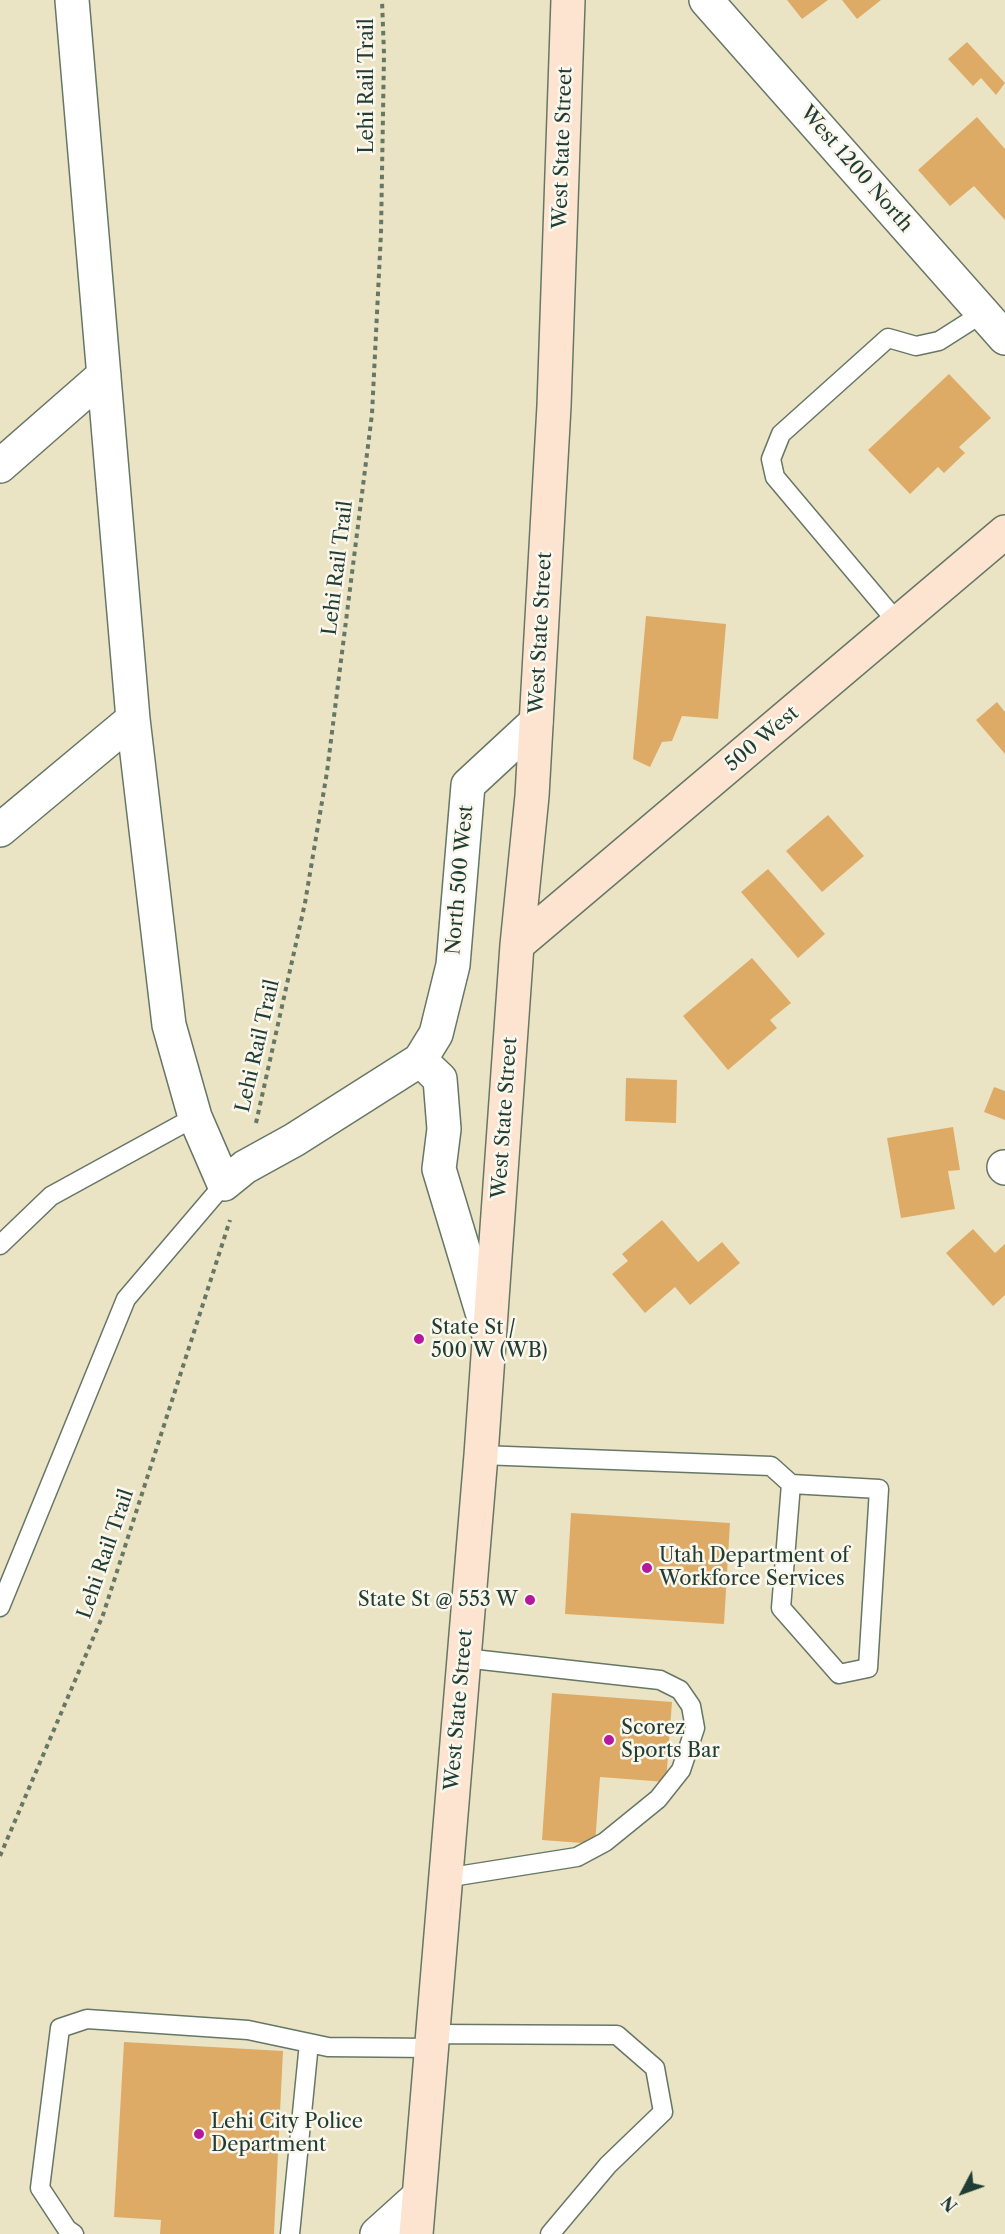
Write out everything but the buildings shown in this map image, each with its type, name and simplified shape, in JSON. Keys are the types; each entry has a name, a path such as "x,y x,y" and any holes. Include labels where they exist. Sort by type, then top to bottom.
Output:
{"main road":[{"name":"West State Street","path":"422,2234 418,2197 481,1455 536,722 554,406 568,0"},
{"name":"500 West","path":"518,945 1005,532"}],"street":[{"path":"72,0 133,719 169,1025 195,1117 224,1184"},
{"name":"West 1200 North","path":"706,0 1005,338"},
{"path":"0,466 104,375"},
{"path":"0,830 133,719"},
{"name":"North 500 West","path":"224,1184 245,1167 294,1140 420,1060 436,1034 453,965 468,785 536,722"},
{"path":"420,1060 440,1079 444,1129 439,1169 489,1336"},
{"path":"377,2234 418,2197"}],"lane":[{"path":"898,623 775,477 771,459 781,434 888,338 916,346 939,341 983,314"},
{"path":"0,1245 51,1196 195,1117"},
{"path":"0,1607 126,1299 224,1184"},
{"path":"481,1455 771,1466 791,1484 879,1489 868,1668 839,1674 781,1608 791,1484"},
{"path":"445,1878 577,1857 605,1842 658,1799 681,1770 695,1728 691,1706 680,1690 660,1680 464,1658"},
{"path":"74,2234 67,2229 40,2188 60,2028 87,2019 248,2030 328,2047 617,2035 655,2068 663,2112 608,2165 550,2234"},
{"path":"290,2234 309,2043"}],"path":[{"name":"Lehi Rail Trail","path":"254,1133 305,903 327,772 372,414 382,221 384,54 381,0"},
{"name":"Lehi Rail Trail","path":"0,1856 104,1615 220,1254"}],"place":[{"name":"State St / 500 W (WB)","path":"419,1339"},
{"name":"Utah Department of Workforce Services","path":"647,1568"},
{"name":"State St @ 553 W","path":"530,1600"},
{"name":"Scorez Sports Bar","path":"609,1740"},
{"name":"Lehi City Police Department","path":"199,2134"}]}
